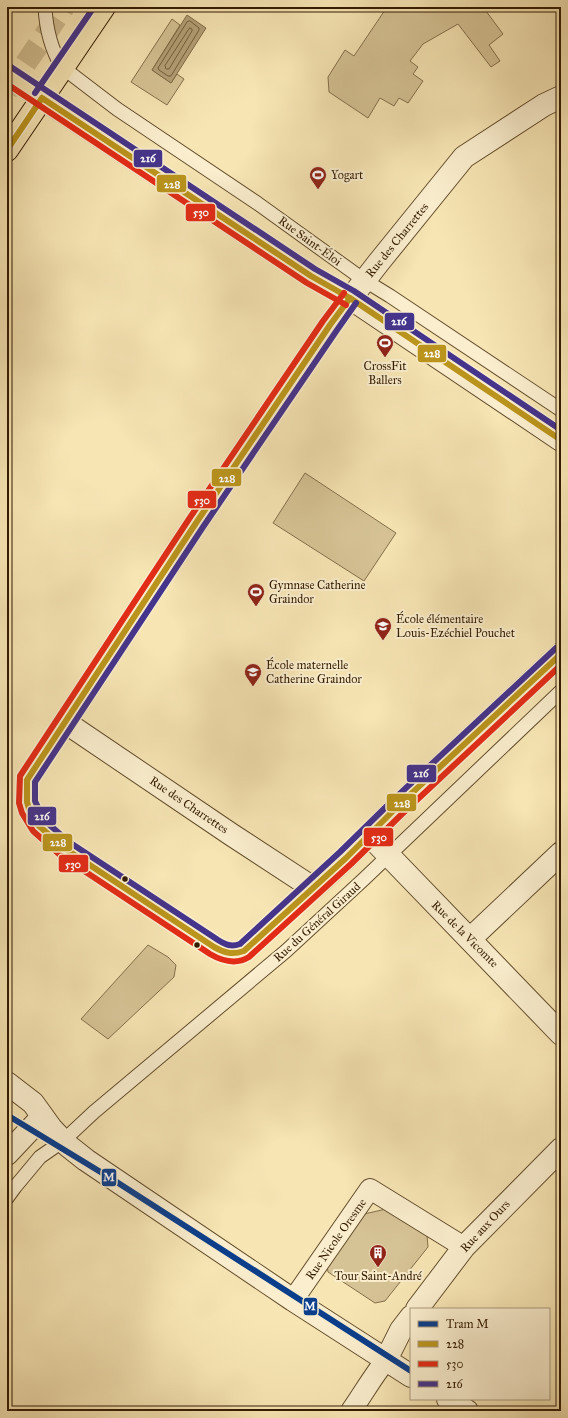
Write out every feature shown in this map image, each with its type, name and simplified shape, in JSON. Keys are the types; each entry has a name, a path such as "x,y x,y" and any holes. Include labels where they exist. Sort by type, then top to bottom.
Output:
{"main road":[{"path":"7,150 104,7"},
{"path":"7,74 42,98"}],"street":[{"path":"42,98 311,276 350,298 561,440"},
{"name":"Rue des Charrettes","path":"313,888 65,722 196,523 330,325 364,280 464,157 553,101"},
{"path":"313,888 397,807 561,654"},
{"name":"Rue de la Vicomte","path":"369,835 561,1034"},
{"path":"470,939 561,853"},
{"path":"7,1083 33,1103 42,1117 63,1141 86,1160 293,1300 410,1375"},
{"path":"7,1154 42,1117"},
{"name":"Rue aux Ours","path":"418,1308 464,1247 561,1149"},
{"name":"Rue Nicole Oresme","path":"293,1300 370,1189 464,1247"},
{"path":"352,1411 386,1360 401,1330 410,1318"},
{"path":"450,1400 467,1411"}],"lane":[{"path":"45,7 49,36 54,52 62,67"},
{"name":"Rue Saint-Éloi","path":"62,67 117,109 258,203 364,280 561,410"},
{"name":"Rue du Général Giraud","path":"7,1198 40,1157 63,1141 94,1112 286,951 561,691"},
{"name":"Rue des Charrettes","path":"65,722 27,780 27,802 29,809 38,825 64,848 214,947 224,953 234,955 244,951 313,888"}],"shaded area":[{"path":"387,7 483,7 503,34 489,45 500,61 491,67 458,24 423,44 410,61 418,67 413,74 423,81 408,103 399,98 394,106 380,98 368,118 329,92 328,77 345,50 354,56"},
{"path":"172,19 180,25 152,70 171,83 177,74 184,79 167,105 131,82"},
{"path":"305,473 396,533 364,581 273,523"},
{"path":"148,945 168,957 176,965 174,977 108,1039 81,1019"},
{"path":"386,1209 427,1235 428,1247 385,1301 375,1303 328,1272 327,1265 364,1214"}],"water":[{"path":"187,15 206,28 171,83 152,70"}],"tunnel":[{"path":"7,91 64,7"}],"tram line":[{"name":"M","path":"7,1115 112,1179 410,1370"}],"transit line":[{"name":"216","path":"35,93 94,7"},
{"name":"216","path":"11,67 315,269 354,291 561,430"},
{"name":"530","path":"7,84 307,283 346,305"},
{"name":"228","path":"42,98 311,276 350,298 561,440"},
{"name":"228","path":"7,150 42,98"},
{"name":"530","path":"344,293 323,321 189,519 20,776 19,803 22,813 33,831 60,855 210,954 219,959 239,961 249,957 351,864 403,813 561,665"},
{"name":"228","path":"350,298 330,325 196,523 27,780 27,802 29,809 38,825 64,848 214,947 229,953 244,951 346,858 397,807 561,654"},
{"name":"216","path":"356,303 203,527 35,782 35,801 44,820 69,842 218,940 229,945 240,944 340,852 392,801 556,648"}],"place":[{"name":"Yogart","path":"318,190"},
{"name":"CrossFit Ballers","path":"385,358"},
{"name":"Gymnase Catherine Graindor","path":"256,607"},
{"name":"École élémentaire Louis-Ezéchiel Pouchet","path":"383,641"},
{"name":"École maternelle Catherine Graindor","path":"253,687"},
{"name":"Tour Saint-André","path":"378,1268"}]}
